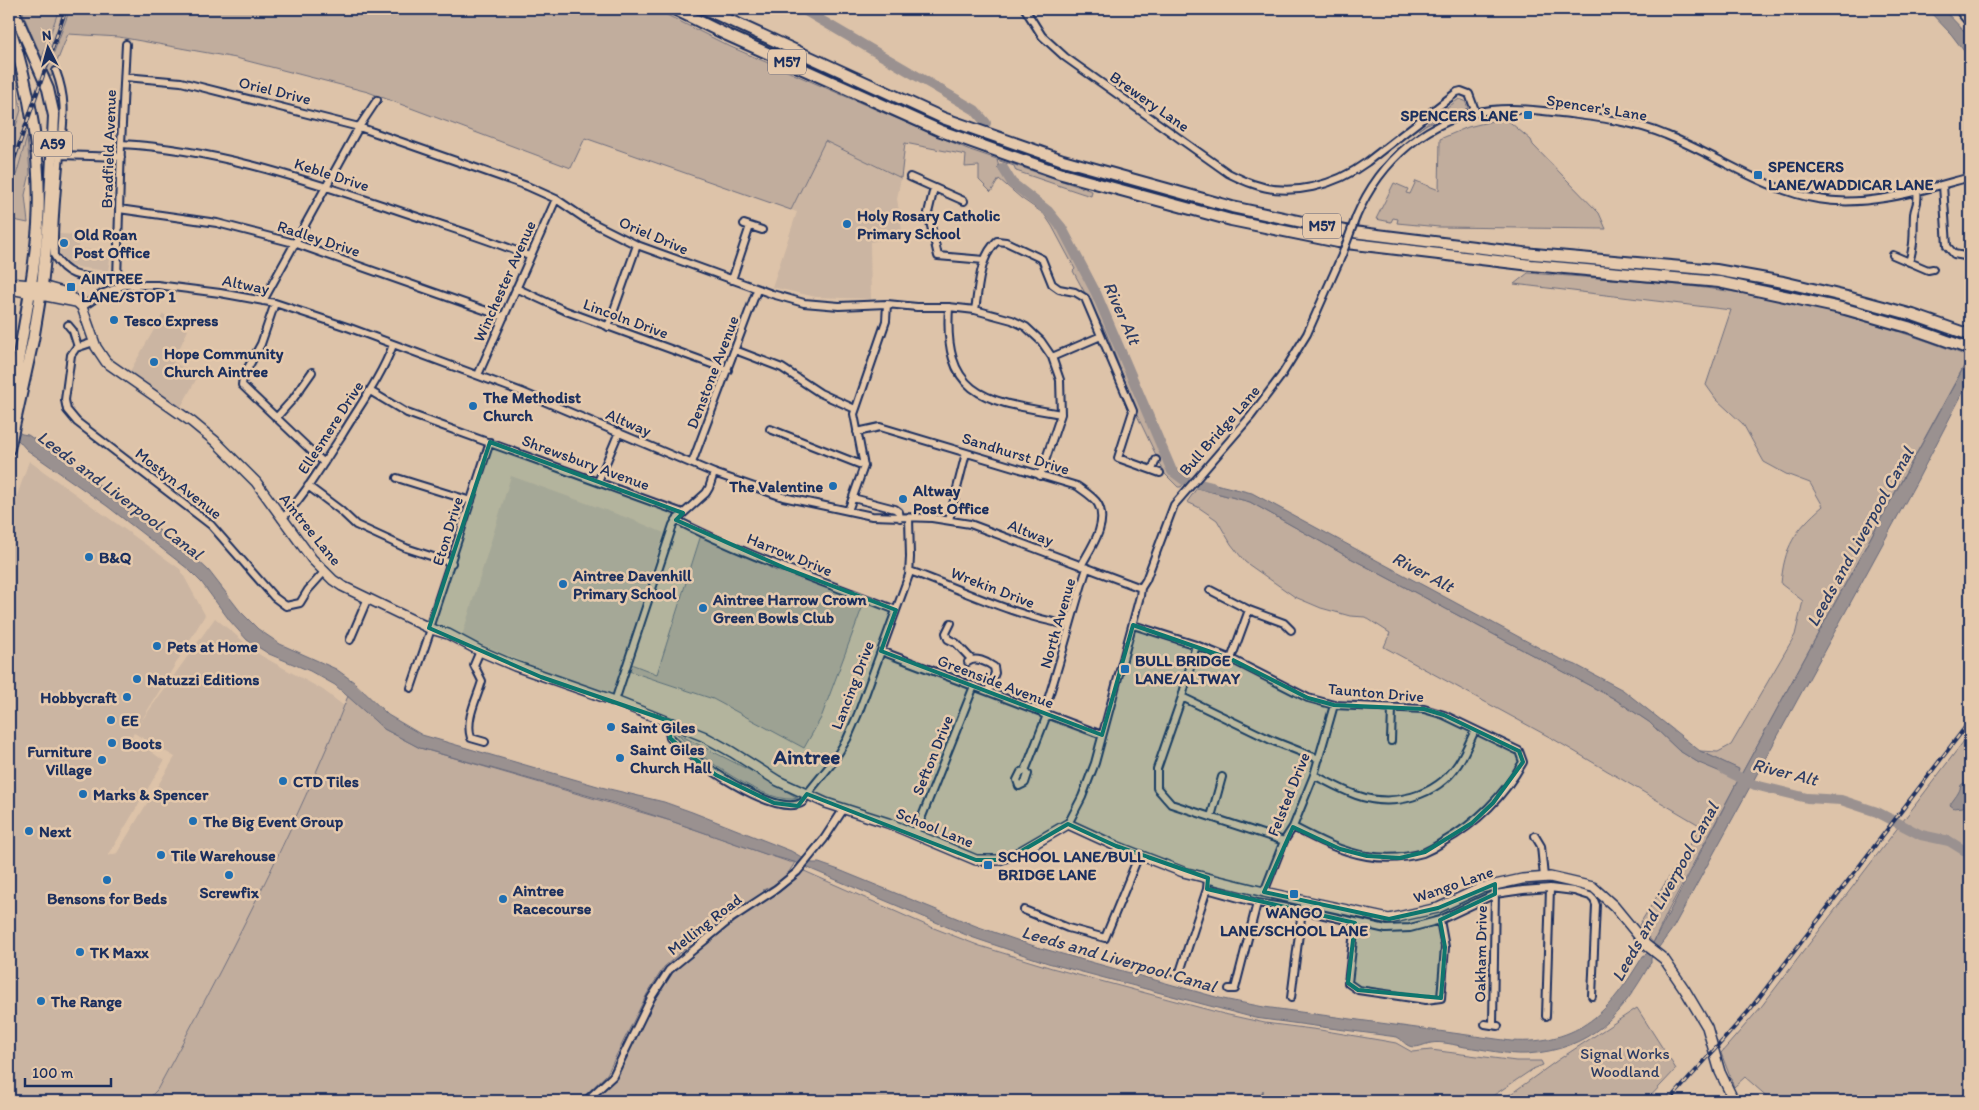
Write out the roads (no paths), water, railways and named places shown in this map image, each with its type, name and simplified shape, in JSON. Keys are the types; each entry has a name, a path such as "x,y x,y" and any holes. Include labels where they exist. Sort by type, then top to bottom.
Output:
{"highway":[{"name":"A59","path":"9,448 16,366 35,290 52,162 53,107 44,78 13,9"},
{"name":"M57","path":"674,9 727,35 941,131 1062,174 1231,220 1347,243 1531,265 1719,282 1845,309 1908,327 1967,348"},
{"name":"M57","path":"706,9 943,118 1063,160 1232,207 1345,231 1523,253 1735,273 1847,297 1914,315 1969,335"},
{"name":"A59","path":"9,26 26,89 35,143 38,224 35,290 38,307 12,416"}],"main road":[{"path":"9,284 16,290 67,293 79,305"},
{"path":"35,290 79,305"},
{"path":"38,307 55,297"},
{"name":"Aintree Lane","path":"79,305 94,342 103,358 114,369 192,422 215,441 256,482 312,558 342,586 367,600 448,634 480,651 541,677 672,722 732,752 778,781 843,810"},
{"name":"School Lane","path":"843,810 888,823 976,860 998,860 1018,853 1068,824"},
{"name":"Wango Lane","path":"1068,824 1183,872 1389,919 1438,908 1481,888 1522,879 1550,877 1594,887 1614,906 1648,946 1664,958 1706,1026 1714,1047 1720,1072 1734,1101"}],"street":[{"name":"Brewery Lane","path":"1025,9 1042,36 1073,63 1228,173 1254,185 1278,190 1316,186 1335,181 1353,172 1457,92 1470,94 1476,113"},
{"path":"1965,15 1970,24"},
{"name":"Bradfield Avenue","path":"118,283 120,157 126,44"},
{"name":"Altway","path":"56,71 63,89 64,101 54,255 60,266 70,273 118,283 157,285 263,300 350,328 478,375 714,473 783,497 872,516 950,520 970,524 1141,588"},
{"name":"Oriel Drive","path":"125,77 181,82 359,127 556,198 587,220 637,245 757,290 804,303 839,306 887,304 917,307 949,307 974,310 1012,320 1026,327 1041,341 1052,357 1060,380 1061,414 1040,476"},
{"path":"263,300 359,127 378,100"},
{"name":"Spencer's Lane","path":"1476,113 1499,109 1525,110 1598,118 1636,125 1684,143 1790,192 1818,200 1859,201 1917,191 1970,177"},
{"name":"Bull Bridge Lane","path":"1068,824 1087,785 1133,625 1141,588 1146,580 1170,512 1195,479 1251,416 1281,376 1307,334 1342,255 1363,201 1378,177 1406,147 1436,127 1476,113"},
{"name":"Keble Drive","path":"121,144 180,149 258,165 500,244 529,256"},
{"path":"60,155 120,157"},
{"path":"910,177 964,200"},
{"path":"1943,185 1947,246 1954,254 1970,257"},
{"path":"934,188 928,213 938,256 984,260"},
{"path":"1909,262 1915,237 1914,212 1918,205 1917,191"},
{"name":"Winchester Avenue","path":"478,375 556,198"},
{"name":"Radley Drive","path":"119,209 216,223 294,243 504,317"},
{"path":"732,280 747,225 762,230"},
{"path":"974,310 984,260 989,248 997,241 1006,242 1042,259 1052,284 1059,289 1075,292 1085,298 1133,411 1118,458 1160,473"},
{"path":"608,327 637,245"},
{"path":"1893,255 1928,270 1933,269"},
{"path":"79,305 118,283"},
{"path":"1968,302 1970,287"},
{"name":"Lincoln Drive","path":"516,288 566,311 728,370"},
{"name":"Denstone Avenue","path":"692,463 757,290"},
{"path":"276,304 261,344 242,381 242,386 324,463"},
{"path":"848,511 864,466 854,414 886,321 887,304"},
{"path":"949,307 949,346 956,367 966,383 982,395 1001,402 1061,414"},
{"path":"68,325 73,331 78,347 94,342"},
{"path":"1052,357 1101,336"},
{"name":"Ellesmere Drive","path":"282,519 324,463 370,391 386,364 393,345"},
{"name":"Mostyn Avenue","path":"78,347 72,355 65,400 67,410 77,422 211,525 274,597 286,606 300,603 308,590 325,571"},
{"path":"736,350 782,368 820,393 855,409"},
{"path":"276,418 293,399 312,372"},
{"name":"Shrewsbury Avenue","path":"370,391 407,413 683,512"},
{"name":"Sandhurst Drive","path":"857,432 880,427 1077,486 1098,504 1100,518 1099,532 1084,567"},
{"path":"770,429 864,466"},
{"path":"598,482 618,432"},
{"name":"Eton Drive","path":"411,688 490,442"},
{"path":"950,520 966,453"},
{"path":"1152,470 1156,460"},
{"path":"615,701 659,564 676,520 709,488 714,473"},
{"path":"397,478 471,501"},
{"path":"308,486 340,510 356,525 406,548 452,563"},
{"path":"853,498 895,509 899,512 900,518"},
{"name":"Lancing Drive","path":"807,794 833,762 847,739 881,651 910,570 910,518"},
{"name":"Harrow Drive","path":"676,520 706,535 785,568 896,610"},
{"name":"North Avenue","path":"1025,771 1045,715 1084,567"},
{"name":"Wrekin Drive","path":"910,570 1019,613 1069,625"},
{"path":"1210,590 1250,610 1284,623 1291,630"},
{"path":"350,640 367,600"},
{"path":"1231,659 1250,610"},
{"path":"951,623 946,633 948,639 956,643 970,661 976,659 994,667 995,673 988,692"},
{"name":"Taunton Drive","path":"1133,625 1196,645 1231,659 1308,698 1334,705 1424,709 1444,715 1519,751 1523,762 1508,785 1472,823 1425,852 1400,858 1367,856 1340,849 1293,826"},
{"path":"1196,645 1182,697 1158,769 1157,788 1171,804 1284,841"},
{"path":"480,651 474,665 482,681 470,716 468,729 471,738 485,742"},
{"name":"Greenside Avenue","path":"881,651 1045,715 1102,735"},
{"name":"Sefton Drive","path":"915,834 974,686"},
{"path":"1182,697 1256,734 1319,759"},
{"name":"Felsted Drive","path":"1264,892 1284,841 1293,826 1314,775 1334,705"},
{"path":"1391,741 1392,708"},
{"path":"672,722 669,732 670,738 716,775 774,803 791,807 804,802 807,794"},
{"path":"1314,775 1356,796 1384,802 1407,799 1428,790 1445,778 1457,765 1475,730"},
{"path":"1211,818 1222,777"},
{"name":"Melling Road","path":"586,1101 613,1076 651,998 668,970 732,918 776,889 800,869 824,839 843,810"},
{"path":"1535,836 1541,846 1544,877"},
{"path":"1024,910 1068,928 1105,938 1139,855"},
{"path":"1179,975 1207,889 1208,878"},
{"name":"Oakham Drive","path":"1485,1024 1496,1025 1495,884"},
{"path":"1546,1016 1550,888"},
{"name":"Wango Lane","path":"1207,889 1257,903 1302,910 1386,929 1410,928 1440,920 1495,894 1550,888 1574,891 1590,896 1596,905 1592,996"},
{"path":"1291,998 1304,900"},
{"path":"1229,989 1235,990 1257,903"},
{"path":"1355,923 1348,983 1358,990 1426,1000 1441,998 1444,947 1440,920"}],"waterway":[{"name":"River Alt","path":"802,9 975,110 986,123"},
{"name":"River Alt","path":"1003,168 1012,183 1048,211 1062,228 1096,293 1172,471 1184,480 1212,487"},
{"name":"River Alt","path":"1723,769 1755,785 1807,798 1841,800 1877,812 1921,835 1949,841 1970,854"},
{"path":"1260,1101 1263,1091"}],"railway":[{"path":"9,174 66,9"},
{"path":"1669,1101 1748,1012 1970,721"}],"place":[{"name":"SPENCERS LANE","path":"1528,115"},
{"name":"SPENCERS LANE/WADDICAR LANE","path":"1758,175"},
{"name":"Holy Rosary Catholic Primary School","path":"847,224"},
{"name":"Old Roan Post Office","path":"64,243"},
{"name":"AINTREE LANE/STOP 1","path":"71,287"},
{"name":"Tesco Express","path":"114,320"},
{"name":"Hope Community Church Aintree","path":"154,362"},
{"name":"The Methodist Church","path":"473,406"},
{"name":"The Valentine","path":"833,486"},
{"name":"Altway Post Office","path":"903,499"},
{"name":"B&Q","path":"89,557"},
{"name":"Aintree Davenhill Primary School","path":"563,584"},
{"name":"Aintree Harrow Crown Green Bowls Club","path":"703,608"},
{"name":"Pets at Home","path":"157,646"},
{"name":"BULL BRIDGE LANE/ALTWAY","path":"1125,669"},
{"name":"Natuzzi Editions","path":"137,679"},
{"name":"Hobbycraft","path":"127,697"},
{"name":"EE","path":"111,720"},
{"name":"Saint Giles","path":"611,727"},
{"name":"Boots","path":"112,743"},
{"name":"Saint Giles Church Hall","path":"620,758"},
{"name":"Furniture Village","path":"102,760"},
{"name":"CTD Tiles","path":"283,781"},
{"name":"Marks & Spencer","path":"83,794"},
{"name":"The Big Event Group","path":"193,821"},
{"name":"Next","path":"29,831"},
{"name":"Tile Warehouse","path":"161,855"},
{"name":"SCHOOL LANE/BULL BRIDGE LANE","path":"988,865"},
{"name":"Screwfix","path":"229,875"},
{"name":"Bensons for Beds","path":"107,880"},
{"name":"WANGO LANE/SCHOOL LANE","path":"1294,894"},
{"name":"Aintree Racecourse","path":"503,899"},
{"name":"TK Maxx","path":"80,952"},
{"name":"The Range","path":"41,1001"}],"district":[{"name":"Aintree","path":"807,757"}],"water label":[{"name":"Leeds and Liverpool Canal","path":"120,495"},
{"name":"Leeds and Liverpool Canal","path":"1860,537"},
{"name":"Leeds and Liverpool Canal","path":"1665,892"},
{"name":"Leeds and Liverpool Canal","path":"1119,959"}],"park label":[{"name":"Signal Works Woodland","path":"1625,1062"}]}
